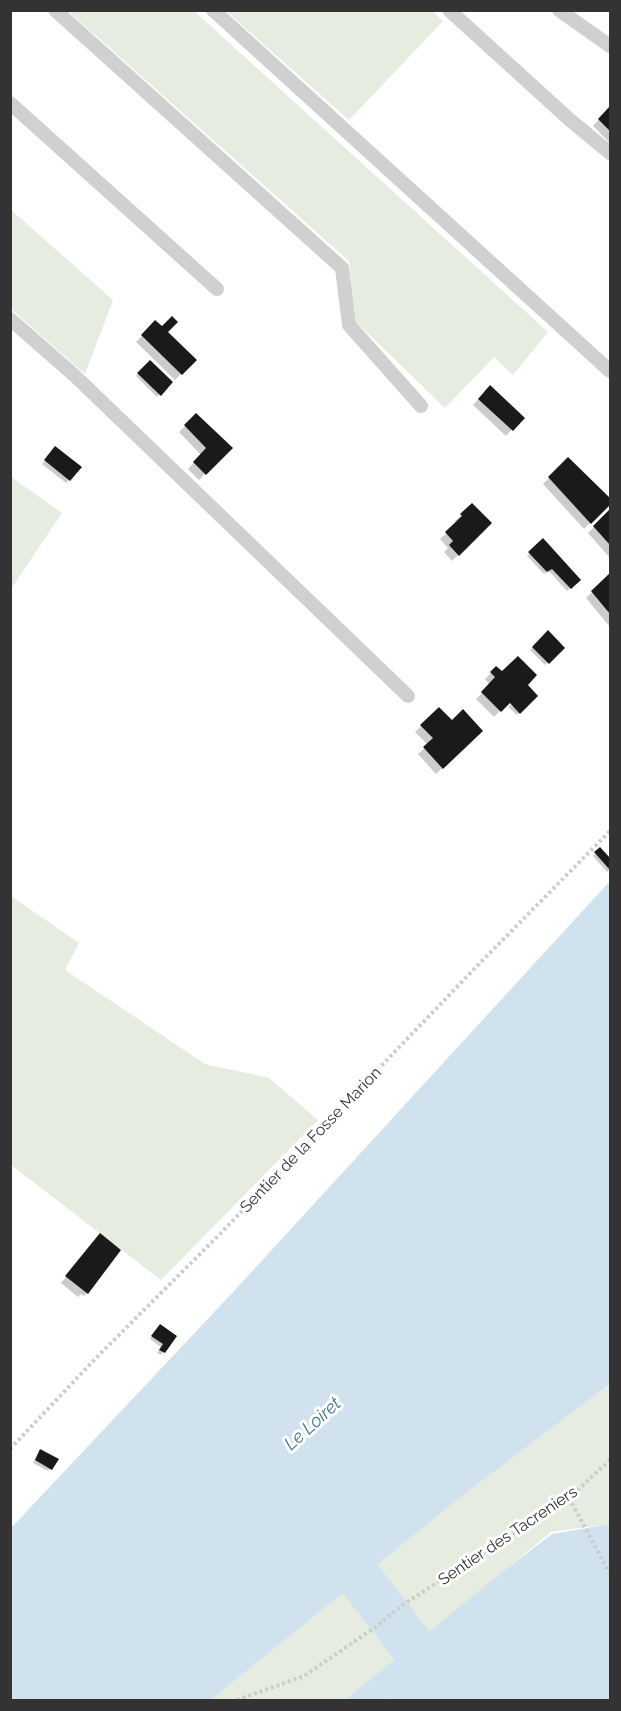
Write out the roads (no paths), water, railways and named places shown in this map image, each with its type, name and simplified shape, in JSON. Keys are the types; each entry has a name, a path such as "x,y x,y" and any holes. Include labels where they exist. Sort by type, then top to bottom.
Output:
{"lane":[{"path":"54,10 342,268 349,325 421,406"},
{"path":"213,10 610,371"},
{"path":"449,10 570,120 610,153"},
{"path":"559,10 610,46"},
{"path":"10,103 217,289"},
{"path":"10,319 74,375 408,696"}],"water":[{"name":"Le Loiret","path":"610,881 610,1384 462,1496 211,1700 11,1700 11,1528 235,1290"},
{"path":"610,1524 610,1700 345,1700 552,1534"}],"waterway":[{"path":"322,1530 435,1675 409,1700"}]}
